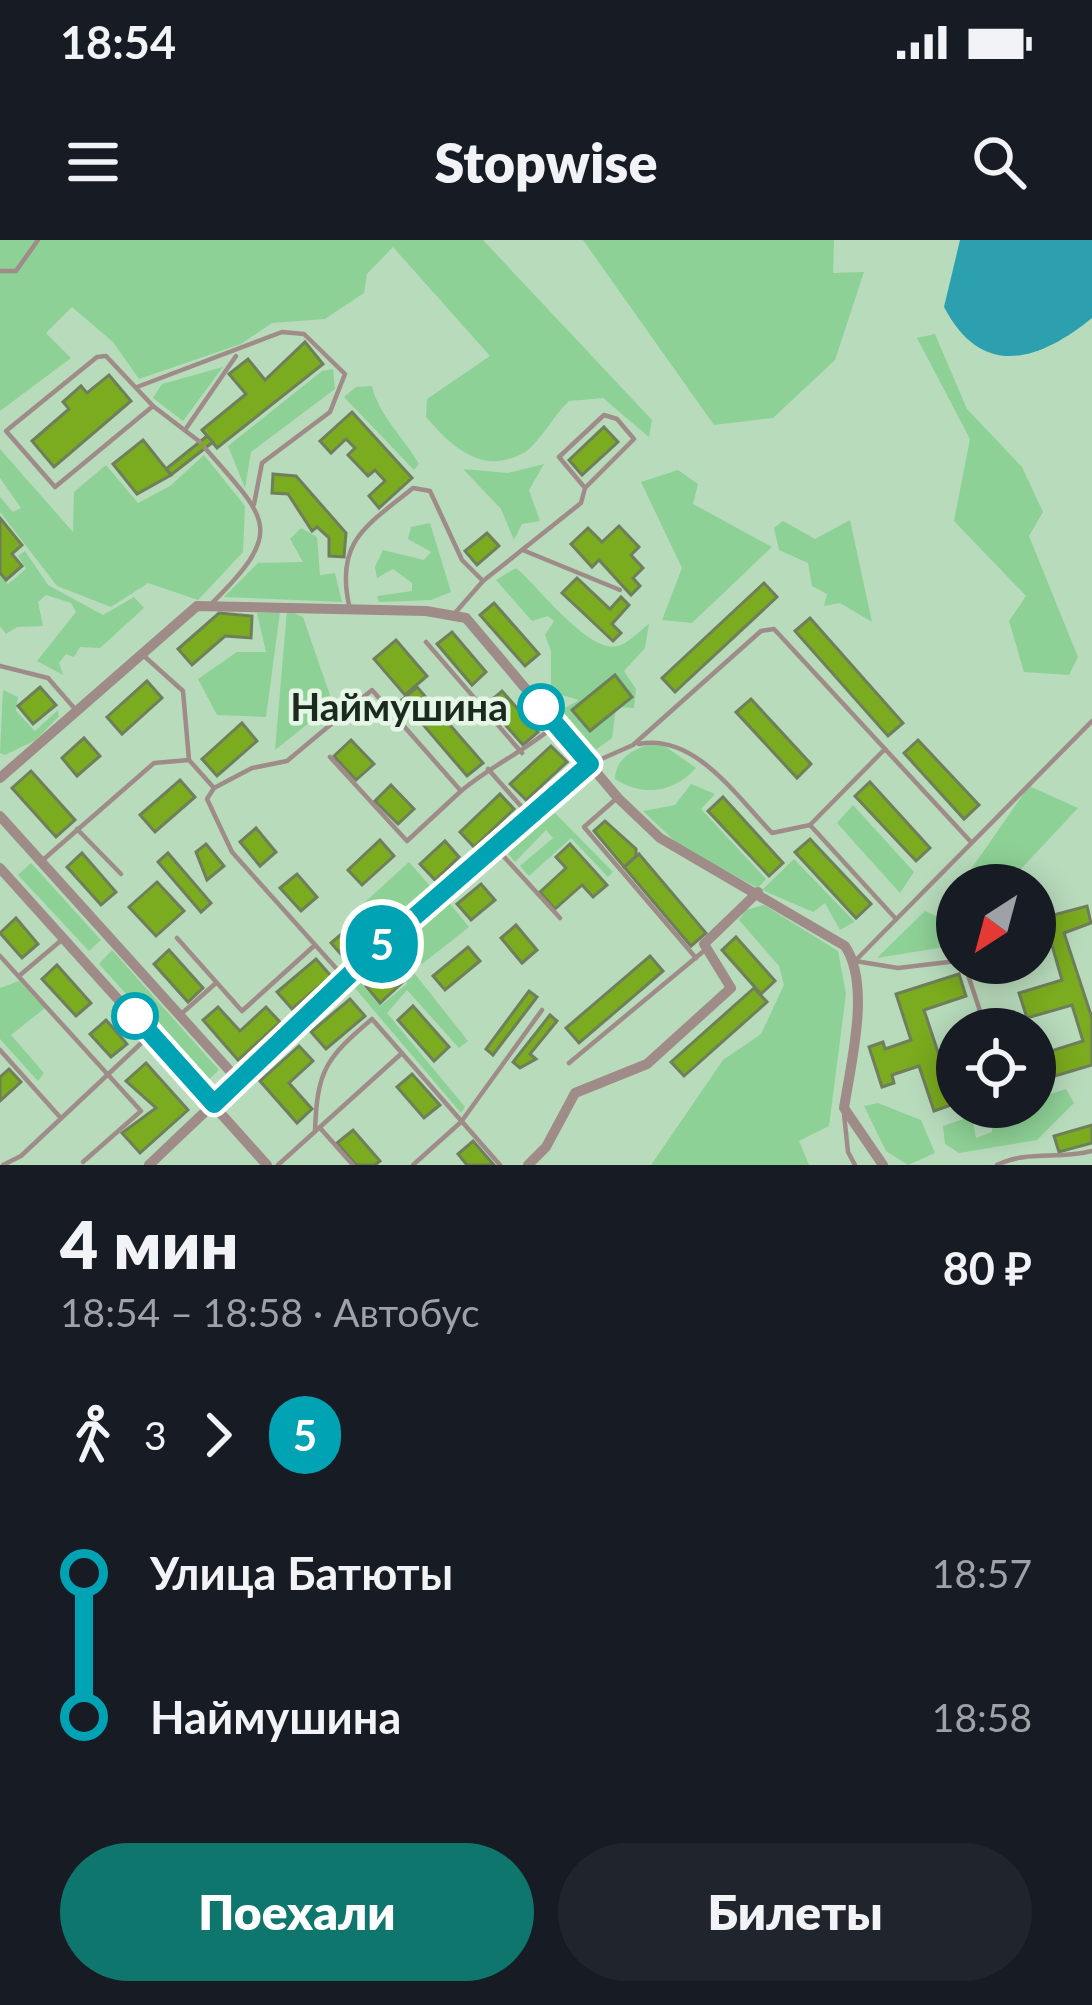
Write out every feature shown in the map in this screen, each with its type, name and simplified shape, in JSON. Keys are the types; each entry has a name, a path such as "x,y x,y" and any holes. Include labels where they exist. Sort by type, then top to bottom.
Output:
{"street":[{"path":"0,778 184,613 212,603 460,616 618,798 660,838 830,934 855,961 844,1108 883,1165"},
{"path":"149,1165 345,979 590,764"},
{"path":"0,816 239,1081"},
{"path":"0,868 267,1165"},
{"path":"528,1165 546,1147 575,1093 647,1064 731,988 701,954 716,927 758,892"}],"lane":[{"path":"0,271 16,271 38,240"},
{"path":"137,387 282,332 304,334 346,374 330,412 262,463 254,504 260,533 253,562 212,603"},
{"path":"185,430 239,352"},
{"path":"153,406 55,488 3,428 97,357 117,362 153,406 202,445 254,504"},
{"path":"460,616 483,581 581,503 585,488 634,439 617,419 604,415 559,457 585,488"},
{"path":"349,608 342,573 355,536 413,488 430,491 462,560 483,581"},
{"path":"525,551 620,590"},
{"path":"633,746 761,631 775,629 971,842"},
{"path":"426,642 522,753"},
{"path":"140,652 183,691 189,760 214,788"},
{"path":"0,666 48,678 76,710"},
{"path":"345,979 232,852 207,799 214,788 252,768 287,761 372,690 461,791"},
{"path":"855,961 1092,721"},
{"path":"330,758 407,841 488,769 522,753 556,724"},
{"path":"590,764 659,740 685,749 772,833 810,825 885,749"},
{"path":"41,862 154,764 189,760"},
{"path":"488,769 529,815"},
{"path":"569,1063 701,954 584,827 618,798"},
{"path":"810,825 896,919"},
{"path":"77,829 121,874"},
{"path":"493,846 560,918"},
{"path":"19,976 64,938"},
{"path":"176,938 242,1011 315,945"},
{"path":"0,956 141,1111 83,1162"},
{"path":"855,961 898,968 936,964"},
{"path":"179,1016 216,983"},
{"path":"412,1165 461,1122 542,1010"},
{"path":"353,1165 318,1129 316,1083 333,1052 372,1019 500,1165"},
{"path":"3,1165 20,1156 151,1034"},
{"path":"0,1050 59,1116"},
{"path":"278,1165 402,1053"},
{"path":"844,1108 848,1152 855,1165"},
{"path":"997,1165 1017,1155 1065,1159 1092,1151"}],"green space":[{"path":"0,240 483,240 652,420 649,437 603,398 569,401 531,448 510,459 482,460 457,447 426,417 427,399 490,356 393,247 367,274 364,293 325,319 272,323 241,344 139,379 113,342 72,307 46,333 71,358 0,411"},
{"path":"583,240 834,240 833,273 864,272 835,360 773,418 714,425"},
{"path":"935,334 967,409 1022,467 1043,512 1029,536 1078,657 1069,675 1024,672 1009,621 1026,596 954,521 970,439 917,338"},
{"path":"223,367 183,421 153,398 162,384"},
{"path":"333,369 335,389 251,452 245,488 228,446 322,371"},
{"path":"372,386 419,464 414,470 344,397 356,387"},
{"path":"0,449 73,532 74,492 106,465 138,503 170,486 204,455 245,506 243,552 198,600 148,583 111,607 57,586 0,512 0,497 13,512 21,508 0,478"},
{"path":"544,464 529,490 540,521 522,524 514,540 501,509 463,469 508,473"},
{"path":"678,470 698,484 693,504 772,547 692,623 662,620 682,568 641,482"},
{"path":"850,520 872,622 840,603 824,606 827,594 812,586 808,563 779,550 774,528 783,521 815,539"},
{"path":"430,523 451,592 431,600 379,602 377,596 412,591 412,583 393,569 377,578 375,567 383,550 424,560 431,552 408,539 411,527"},
{"path":"301,528 317,537 320,575 335,573 342,602 224,597 258,563 303,562 290,539"},
{"path":"25,551 48,585 103,615 134,597 144,608 100,648 80,647 74,657 66,654 59,663 63,675 37,661 76,612 71,603 46,595 38,602 43,626 17,627 6,634 0,626 0,576 8,584 26,569 18,556"},
{"path":"516,568 579,630 606,646 622,644 649,624 645,648 624,671 636,689 634,708 616,707 612,738 590,754 561,710 579,700 551,692 551,651 545,635 554,621 548,616 532,621 496,580"},
{"path":"287,610 303,617 333,704 275,750"},
{"path":"280,612 266,717 217,715 198,679 237,652 266,652 257,613"},
{"path":"3,690 18,697 16,711 35,731 58,710 59,716 36,740 5,755 0,753"},
{"path":"659,742 696,768 678,783 657,790 615,779 624,758"},
{"path":"691,784 715,794 701,809 766,879 758,888 681,847 643,811 675,805"},
{"path":"1029,786 1078,808 1026,864 975,864"},
{"path":"853,805 914,872 900,893 837,823"},
{"path":"551,809 613,872 608,877 571,838 529,876 520,866 553,838 546,830 515,862 504,849"},
{"path":"794,859 854,922 840,930 825,903 813,912 762,890"},
{"path":"409,862 430,886 383,925 364,903"},
{"path":"31,863 101,940 89,951 18,875"},
{"path":"447,900 469,927 422,964 403,940"},
{"path":"764,905 838,951 846,994 829,1126 799,1141 809,1165 651,1165 723,1060 761,1034 784,985 779,966 739,920 746,910"},
{"path":"925,911 936,917 936,948 877,958"},
{"path":"112,950 219,1070 206,1082 99,964"},
{"path":"396,950 468,1041 459,1048 407,990 387,1013 465,1107 461,1113 354,987 359,980 380,1006 407,984 389,955"},
{"path":"19,981 45,1008 11,1035 44,1073 38,1081 0,1039 0,988"},
{"path":"1066,1089 1074,1103 1056,1121 1056,1092"},
{"path":"878,1103 921,1120 935,1153 908,1165 886,1151 864,1106"},
{"path":"943,1128 974,1128 976,1138 992,1128 1049,1128 1037,1140 959,1153 945,1144"}],"water":[{"path":"960,240 1092,240 1092,318 1032,353 994,354 976,346 944,307"}],"building":[{"path":"305,342 323,364 217,448 202,430 246,394 229,374 248,359 265,380"},
{"path":"109,375 131,401 54,467 32,441 69,409 63,402 81,386 87,393"},
{"path":"352,412 412,478 379,508 369,496 385,481 375,470 368,476 348,455 355,448 346,439 331,453 320,441"},
{"path":"604,427 618,442 582,475 569,460"},
{"path":"207,436 213,442 171,475 166,469"},
{"path":"143,440 171,475 137,494 113,464"},
{"path":"273,474 296,476 346,533 344,557 329,556 329,538 317,527 312,531 288,494 272,493"},
{"path":"0,518 22,545 12,554 22,566 6,580 0,573"},
{"path":"619,526 639,547 631,555 643,568 633,578 640,586 631,595 599,560 592,567 571,544 588,528 602,542"},
{"path":"487,533 499,546 477,565 465,551"},
{"path":"577,578 610,609 621,597 629,605 612,624 621,633 613,641 562,593"},
{"path":"764,583 777,597 675,692 662,678"},
{"path":"494,603 539,654 525,666 480,615"},
{"path":"219,613 252,616 251,638 225,636 192,665 178,649"},
{"path":"810,618 903,723 888,736 795,631"},
{"path":"452,632 486,672 472,685 437,644"},
{"path":"396,640 427,676 405,695 374,659"},
{"path":"615,675 632,697 590,731 572,710"},
{"path":"147,681 162,698 122,734 107,717"},
{"path":"40,687 56,705 33,724 18,706"},
{"path":"417,687 483,763 467,776 402,700"},
{"path":"502,691 538,732 523,745 487,704"},
{"path":"751,699 811,764 797,778 736,712"},
{"path":"242,723 257,741 217,776 202,759"},
{"path":"84,738 100,756 77,776 62,758"},
{"path":"351,740 374,764 356,780 334,756"},
{"path":"918,740 979,805 964,819 904,753"},
{"path":"551,746 567,762 526,800 510,784"},
{"path":"31,771 75,820 56,837 12,788"},
{"path":"180,780 195,797 155,832 140,815"},
{"path":"870,782 930,848 916,861 855,796"},
{"path":"391,785 414,809 398,824 375,801"},
{"path":"500,794 514,809 474,847 460,832"},
{"path":"723,797 783,863 769,876 708,811"},
{"path":"605,821 636,849 636,857 624,867 594,831"},
{"path":"256,828 276,852 260,866 240,842"},
{"path":"810,839 871,904 856,918 795,852"},
{"path":"380,840 394,856 362,885 348,870"},
{"path":"445,841 459,857 435,880 420,864"},
{"path":"206,844 224,866 207,880 196,852"},
{"path":"570,844 607,885 593,897 582,885 555,909 540,892 566,868 556,857"},
{"path":"82,853 116,892 101,905 67,867"},
{"path":"168,853 211,903 201,912 158,862"},
{"path":"639,854 706,933 691,946 624,867"},
{"path":"297,874 317,897 301,911 280,888"},
{"path":"157,882 184,911 156,936 129,907"},
{"path":"481,884 495,900 471,920 457,904"},
{"path":"1087,906 1091,923 1064,933 1092,1018 1092,1065 1056,1076 1056,1049 1083,1041 1072,1005 1056,1010 1024,1008 1019,993 1062,980 1056,959 1056,914"},
{"path":"16,918 38,944 22,958 0,933"},
{"path":"354,923 368,939 345,959 331,943"},
{"path":"516,925 537,950 522,963 501,938"},
{"path":"736,937 775,981 761,994 722,950"},
{"path":"468,947 480,961 445,990 433,976"},
{"path":"169,950 203,988 188,1002 154,964"},
{"path":"650,956 663,971 579,1043 566,1028"},
{"path":"316,959 331,976 292,1009 277,992"},
{"path":"57,965 91,1003 76,1016 42,979"},
{"path":"389,966 403,982 380,1003 366,986"},
{"path":"936,981 962,984 966,996 924,1010 936,1046 934,1111 919,1066 892,1075 894,1083 882,1087 869,1047 883,1042 885,1049 911,1040 896,994"},
{"path":"754,988 767,1002 684,1076 671,1062"},
{"path":"529,991 537,997 493,1055 486,1049"},
{"path":"350,999 365,1016 326,1049 311,1032"},
{"path":"413,1006 449,1047 434,1061 398,1020"},
{"path":"218,1007 240,1031 266,1007 280,1022 238,1060 203,1020"},
{"path":"550,1015 557,1021 530,1054 536,1059 520,1068 513,1062"},
{"path":"106,1020 127,1044 111,1057 90,1034"},
{"path":"299,1046 313,1061 289,1083 312,1109 297,1123 260,1081"},
{"path":"146,1063 188,1110 140,1153 122,1133 156,1108 126,1081"},
{"path":"9,1069 21,1082 0,1101 0,1077"},
{"path":"412,1074 440,1105 424,1118 397,1087"},
{"path":"1092,1125 1092,1143 1059,1152 1054,1136"},
{"path":"353,1130 380,1161 375,1165 356,1165 337,1143"},
{"path":"473,1141 494,1165 467,1165 458,1154"}],"bus line":[{"name":"5","path":"135,1016 214,1104 366,959 590,764 541,707"}],"place":[{"name":"Наймушина","path":"541,707"}]}
